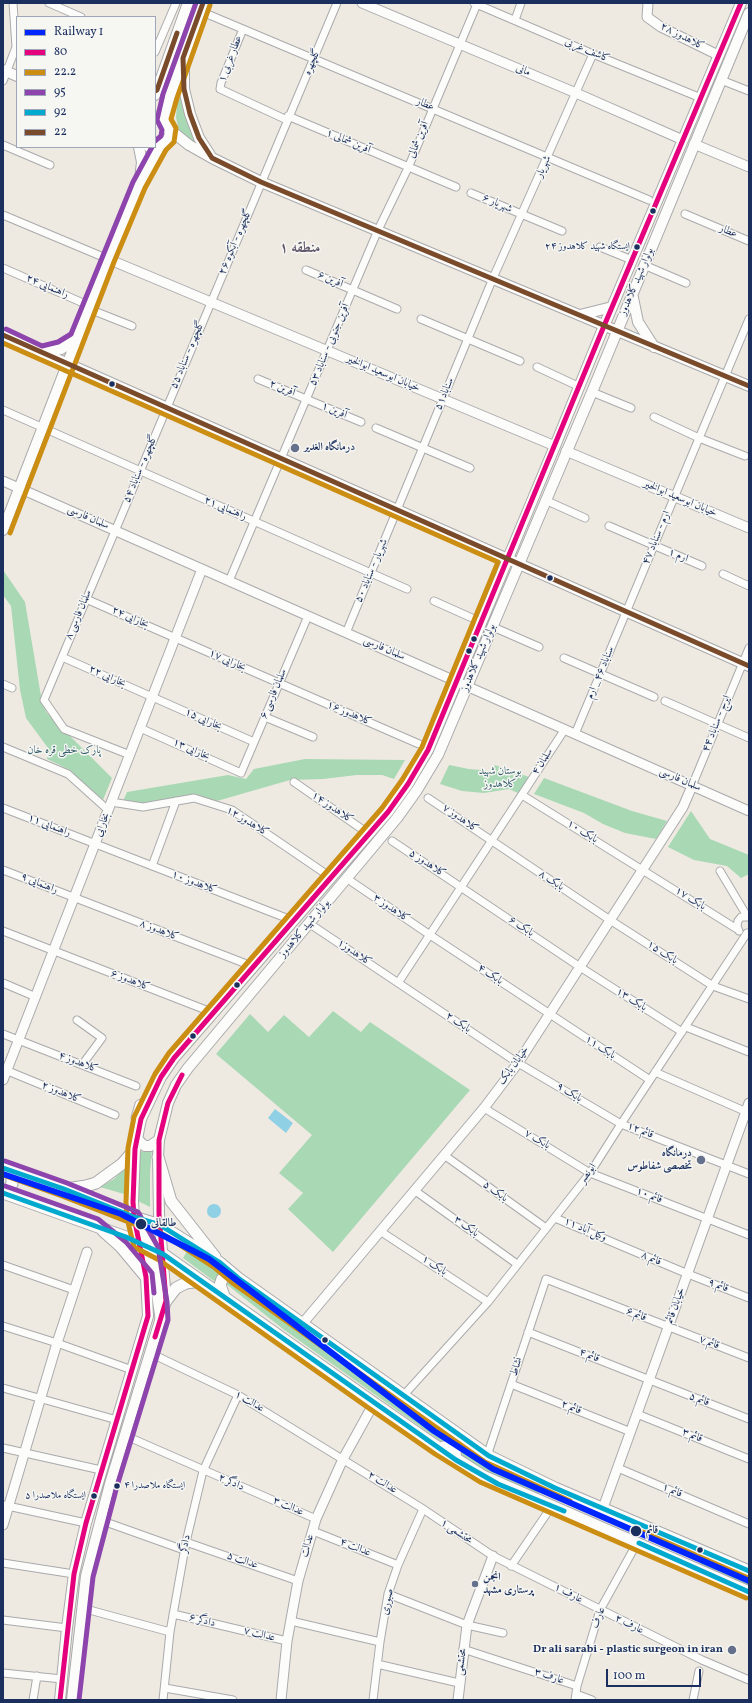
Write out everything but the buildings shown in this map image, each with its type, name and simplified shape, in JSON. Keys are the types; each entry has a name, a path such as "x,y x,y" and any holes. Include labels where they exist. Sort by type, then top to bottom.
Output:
{"main road":[{"name":"بولوار شهید کلاهدوز","path":"166,1301 160,1225 158,1157 159,1140 168,1103 176,1085 188,1068 310,924 397,818 417,790 438,755 481,622 580,387 604,326 741,3"},
{"path":"156,92 186,4"},
{"path":"202,7 159,118 169,129 190,144 212,158 261,182 749,386"},
{"name":"بولوار شهید کلاهدوز","path":"60,1700 74,1574 86,1523 101,1470 148,1316 146,1277 134,1217 136,1143 142,1119 150,1099 161,1077 174,1058 388,812 408,784 428,750 492,626 592,392 616,330 721,80 746,30 749,13"},
{"path":"183,58 184,90 190,114 199,138 212,158"},
{"path":"4,74 16,76"},
{"path":"156,148 168,139 169,129"},
{"path":"3,530 108,259 139,185 160,146"},
{"path":"139,148 142,162 139,185"},
{"path":"632,293 638,322 654,347"},
{"path":"580,315 612,307"},
{"path":"3,335 746,664"},
{"path":"42,353 61,350 77,339"},
{"path":"64,1189 96,1184 122,1164 136,1143 150,1146 159,1140"},
{"path":"158,1157 171,1201 219,1262"},
{"path":"6,1169 64,1189 134,1217 160,1225 219,1262 238,1278 489,1456 603,1508 749,1571"},
{"path":"3,1192 8,1190 12,1184 12,1176 6,1169"},
{"path":"3,1192 94,1225 140,1243 163,1254 456,1460 498,1484 638,1542 749,1592"},
{"path":"134,1217 151,1249 161,1318"},
{"path":"94,1225 121,1247 146,1277"},
{"path":"224,1296 220,1285 222,1279 227,1275 238,1278"},
{"path":"72,1700 86,1576 124,1435 166,1301 176,1288 186,1283 201,1281"},
{"path":"148,1316 154,1313 161,1318"},
{"path":"439,1448 448,1446 452,1440 452,1431"},
{"path":"456,1460 455,1451 459,1446 467,1441"}],"street":[{"path":"4,74 16,47 13,3"},
{"path":"49,3 79,16"},
{"path":"156,50 176,3"},
{"name":"گلچهره","path":"261,182 337,3"},
{"name":"مانی","path":"362,3 576,93 683,140"},
{"name":"آفرین شمالی","path":"378,230 408,168 476,3"},
{"name":"کاشف غربی","path":"476,3 593,54 701,98"},
{"path":"515,20 521,3"},
{"name":"کلاهدوز ۲۸","path":"648,3 647,17 661,27 718,55"},
{"name":"عطار","path":"202,7 243,29 649,200"},
{"name":"عطار غربی ۱","path":"220,89 221,83 243,29"},
{"name":"شهریار","path":"493,278 523,215 593,54"},
{"path":"721,80 749,91"},
{"name":"آفرين شمالى ١","path":"220,89 408,168"},
{"path":"694,144 749,167"},
{"path":"3,145 50,165"},
{"path":"408,168 456,187"},
{"name":"گلچهره - آبکوه ۲۶","path":"211,302 261,182"},
{"name":"شهریار ۶","path":"471,193 562,231"},
{"name":"عطار","path":"685,214 749,241"},
{"path":"3,215 108,259"},
{"name":"آفرین جنوبی - سناباد ۵۳","path":"230,581 378,230"},
{"path":"600,247 632,260"},
{"name":"خیابان ابوسعید ابوالخیر","path":"108,259 555,446"},
{"path":"644,265 686,283"},
{"name":"راهنمایی ۲۴","path":"3,268 89,308 132,326"},
{"name":"آفرین ۶","path":"306,270 397,309"},
{"name":"سناباد۵۱","path":"397,510 493,278"},
{"name":"گلچهره - سناباد ۵۵","path":"166,408 211,302"},
{"path":"421,318 520,361"},
{"name":"ارم - سناباد ۴۷","path":"626,611 749,318"},
{"path":"537,367 580,387"},
{"name":"آفرین ۲","path":"258,379 307,399"},
{"path":"592,392 631,408"},
{"name":"آفرین ۱","path":"307,399 361,422"},
{"name":"گلچهره - سناباد ۵۴","path":"115,530 166,408"},
{"name":"راهنمایی ۲۱","path":"3,410 139,472 407,589"},
{"path":"654,417 699,438 745,456"},
{"path":"376,428 422,449 470,468"},
{"name":"خیابان ابوسعید ابوالخیر","path":"566,451 749,528"},
{"name":"سلمان فارسی","path":"3,481 749,811"},
{"path":"545,500 585,518"},
{"name":"شهریار - سناباد ۵۰","path":"346,633 397,510"},
{"name":"ارم ۱","path":"609,526 654,547 702,566"},
{"name":"سلمان فارسی ۸","path":"115,530 44,700 64,729 130,755"},
{"name":"بخارایی","path":"3,1080 5,1070 36,997 202,569"},
{"path":"723,574 749,586"},
{"name":"بخارایی ۲۴","path":"86,599 175,638"},
{"path":"434,601 481,622"},
{"name":"سناباد ۴۶_ ارم","path":"575,734 626,611"},
{"name":"سلمان فارسی ۶","path":"241,773 308,616"},
{"path":"492,626 539,647"},
{"name":"بخارایی ۱۷","path":"175,638 279,684"},
{"name":"ایرج - سناباد ۴۴","path":"692,786 717,724 746,664 749,648"},
{"name":"بخارایی ۲۲","path":"62,657 152,697"},
{"path":"564,658 654,697"},
{"path":"3,684 12,688"},
{"name":"کلاهدوز ۱۶","path":"279,684 419,744"},
{"name":"بخارایی ۱۵","path":"152,697 254,742"},
{"path":"665,701 749,738"},
{"path":"265,717 313,737"},
{"name":"بخارایی ۱۳","path":"140,728 241,773"},
{"name":"سلمان ۴","path":"398,983 565,729"},
{"path":"3,747 68,774 110,806"},
{"name":"کلاهدوز ۱۴","path":"294,782 369,834"},
{"name":"خیابان بابک","path":"302,1323 484,1108 518,1063 683,807 692,786"},
{"name":"بابک ۱۰","path":"522,795 642,870"},
{"name":"کلاهدوز ۱۲","path":"110,806 143,807 194,798 232,810 326,874"},
{"name":"کلاهدوز ۷","path":"428,798 492,841"},
{"path":"152,866 176,801"},
{"name":"راهنمایی ۱۱","path":"3,808 95,844"},
{"name":"کلاهدوز ۵","path":"392,841 462,887"},
{"name":"بابک ۸","path":"492,841 610,920"},
{"name":"کلاهدوز ۱۰","path":"95,844 294,921"},
{"name":"راهنمایی ۹","path":"3,870 74,898"},
{"name":"بابک ۱۷","path":"642,870 742,933 748,933"},
{"path":"720,871 748,916 739,919 737,929"},
{"name":"کلاهدوز ۳","path":"352,882 430,935"},
{"name":"بابک ۶","path":"462,887 580,967"},
{"name":"کلاهدوز ۸","path":"74,898 244,963"},
{"name":"بابک ۱۵","path":"610,920 713,986 747,998"},
{"name":"کلاهدوز۱","path":"310,924 398,983"},
{"name":"کلاهدوز ۶","path":"3,931 206,1010"},
{"name":"ابونصر","path":"403,1396 488,1302 590,1173 655,1072 748,933"},
{"name":"بابک ۴","path":"430,935 550,1015"},
{"name":"بابک ۱۳","path":"580,967 684,1029 749,1052"},
{"path":"3,983 36,997"},
{"name":"بابک ۲","path":"398,983 518,1063"},
{"name":"بابک ۱۱","path":"550,1015 650,1080"},
{"path":"77,1020 102,1038 82,1065"},
{"name":"کلاهدوز ۴","path":"3,1034 136,1086"},
{"name":"بابک ۹","path":"518,1063 621,1124"},
{"name":"کلاهدوز ۲","path":"5,1070 115,1115"},
{"path":"655,1072 700,1092 748,1110"},
{"name":"بابک ۷","path":"484,1108 590,1173"},
{"name":"خیابان قائم","path":"603,1508 726,1166 748,1110"},
{"name":"قائم ۱۲","path":"621,1124 749,1174"},
{"name":"بابک ۵","path":"444,1155 546,1228"},
{"name":"قائم ۱۰","path":"590,1173 749,1235"},
{"name":"بابک ۳","path":"414,1190 518,1264"},
{"name":"وکیل آباد ۱۱","path":"555,1218 615,1243"},
{"name":"بابک ۱","path":"380,1230 488,1302"},
{"name":"قائم ۸","path":"615,1243 688,1274"},
{"path":"3,1525 6,1506 25,1453 57,1343 87,1252"},
{"path":"3,1265 74,1290"},
{"name":"قائم ۹","path":"688,1274 749,1298"},
{"name":"قائم ۶","path":"546,1279 668,1328"},
{"name":"نشاط","path":"489,1456 489,1450 546,1279"},
{"path":"3,1326 57,1343 132,1370"},
{"name":"قائم ۷","path":"668,1328 749,1358"},
{"name":"قائم ۴","path":"528,1332 649,1380"},
{"name":"عدالت ۱","path":"150,1353 238,1395 343,1459"},
{"name":"قائم ۵","path":"649,1380 749,1419"},
{"name":"قائم ۲","path":"511,1384 631,1432"},
{"path":"3,1388 117,1420"},
{"name":"دادگر","path":"164,1700 173,1614 184,1550 203,1471 238,1395"},
{"name":"عدالت","path":"281,1700 287,1641 298,1581 316,1519 343,1459 374,1403"},
{"name":"قائم ۳","path":"637,1414 748,1458"},
{"name":"دادگر ۲","path":"124,1435 260,1495"},
{"path":"3,1448 101,1470"},
{"name":"عدالت ۲","path":"343,1459 421,1508"},
{"name":"قائم ۱","path":"618,1468 749,1524"},
{"name":"عدالت ۳","path":"260,1495 316,1519"},
{"path":"6,1506 86,1523"},
{"path":"511,1566 552,1506"},
{"name":"محتشمی ۱","path":"421,1508 493,1556"},
{"name":"صبوری","path":"373,1700 388,1594 421,1508"},
{"path":"100,1520 184,1550"},
{"name":"عدالت ۴","path":"313,1531 398,1565"},
{"name":"عدالت ۵","path":"186,1542 298,1581"},
{"name":"عارف","path":"576,1697 577,1686 600,1610 638,1542"},
{"name":"عارف ۱","path":"493,1556 600,1610"},
{"name":"محتشمی","path":"458,1700 467,1625 493,1556"},
{"path":"3,1562 74,1574"},
{"path":"388,1594 467,1625 503,1633"},
{"path":"82,1608 170,1632"},
{"name":"عارف ۲","path":"600,1610 702,1660 749,1680"},
{"name":"دادگر ۶","path":"173,1614 230,1628"},
{"path":"3,1620 67,1628"},
{"path":"291,1621 380,1642"},
{"name":"عدالت ۷","path":"230,1628 287,1641"},
{"name":"عارف ۳","path":"463,1649 577,1686"},
{"path":"377,1664 459,1683"},
{"path":"693,1700 699,1670"},
{"path":"3,1674 62,1679"},
{"path":"33,1700 37,1676"},
{"path":"165,1688 232,1700"},
{"path":"576,1697 592,1700"}],"green space":[{"path":"179,81 200,149 181,136 178,127 176,117"},
{"name":"پارک خطی قره خان","path":"3,570 25,602 41,696 46,712 112,778 103,800 70,770 47,759 48,748 26,718 20,690 11,606 3,595"},
{"path":"305,759 405,760 394,779 382,775 357,775 323,779 290,780 217,801 193,795 146,804 123,801 127,792 228,775 246,779 254,769"},
{"name":"بوستان شهید کلاهدوز","path":"449,765 492,771 495,765 529,777 520,794 509,789 484,793 462,791 440,784"},
{"path":"544,778 632,811 667,821 656,839 625,833 603,824 584,813 534,794"},
{"path":"691,811 710,839 749,855 749,874 741,878 727,866 694,860 668,847"},
{"path":"333,1011 361,1032 370,1022 470,1090 333,1252 288,1209 303,1193 279,1173 312,1135 216,1054 250,1014 268,1032 284,1015 309,1037"},
{"path":"152,1148 150,1207 138,1201 137,1164 139,1150 143,1152"},
{"path":"126,1167 124,1194 100,1187 114,1179"},
{"path":"187,1251 221,1273 218,1284 183,1258"},
{"path":"229,1280 273,1308 449,1436 449,1439 443,1443 283,1329 225,1283"},
{"path":"465,1447 487,1463 541,1487 538,1495 483,1470 460,1454 461,1449"},
{"path":"703,1558 749,1577 749,1586 700,1565"}],"water":[{"path":"275,1109 293,1123 286,1133 268,1118"},
{"path":"211,1204 217,1204 221,1208 221,1214 217,1218 211,1218 207,1214 207,1208"}],"rail line":[{"name":"1","path":"3,1174 121,1214 209,1259 434,1431 493,1469 749,1581"}],"transit line":[{"name":"95","path":"156,140 161,136 162,130 157,120 163,94 196,3"},
{"name":"22","path":"203,3 183,58 184,89 190,114 199,138 212,158 261,182 749,386"},
{"name":"80","path":"60,1700 74,1574 86,1523 148,1316 146,1277 134,1217 133,1202 135,1149 141,1119 161,1077 174,1058 388,812 408,784 428,750 604,326 741,3"},
{"name":"22.2","path":"10,533 114,262 145,188 166,150 174,142 176,128 171,119 210,5"},
{"name":"22","path":"156,90 177,33"},
{"name":"95","path":"6,329 42,346 58,342 71,334 133,182 151,148"},
{"name":"22","path":"3,335 749,666"},
{"name":"22.2","path":"3,343 498,562 422,747 402,780 382,808 169,1053 155,1074 134,1117 128,1148 126,1202 127,1218 134,1247 159,1260 435,1454 480,1482 746,1598"},
{"name":"80","path":"155,1337 166,1301 159,1214 159,1140 168,1103 182,1075"},
{"name":"95","path":"5,1161 67,1183 138,1212 158,1247 167,1302 168,1320 117,1486 93,1577 79,1700"},
{"name":"92","path":"3,1168 64,1189 134,1217 160,1225 219,1262 238,1278 489,1456 555,1488 749,1571"},
{"name":"22.2","path":"3,1175 131,1223 157,1231 215,1268 234,1284 485,1462 570,1501"},
{"name":"95","path":"5,1186 98,1219 126,1242 152,1273 154,1293"},
{"name":"92","path":"3,1193 126,1237 163,1254 456,1460 498,1484 564,1511"},
{"name":"22.2","path":"643,1532 746,1577"},
{"name":"92","path":"639,1543 749,1592"}],"place":[{"name":"ایستگاه شهید کلاهدوز ۲۴","path":"637,247"},
{"name":"درمانگاه الغدیر","path":"295,448"},
{"name":"درمانگاه تخصصی شفاطوس","path":"701,1160"},
{"name":"طالقانی","path":"141,1224"},
{"name":"ایستگاه ملاصدرا ۴","path":"117,1486"},
{"name":"ایستگاه ملاصدرا ۵","path":"94,1496"},
{"name":"قائم","path":"636,1531"},
{"name":"انجمن پرستاری مشهد","path":"475,1584"},
{"name":"Dr ali sarabi - plastic surgeon in iran","path":"732,1650"}],"district":[{"name":"منطقه ۱","path":"300,249"}]}
